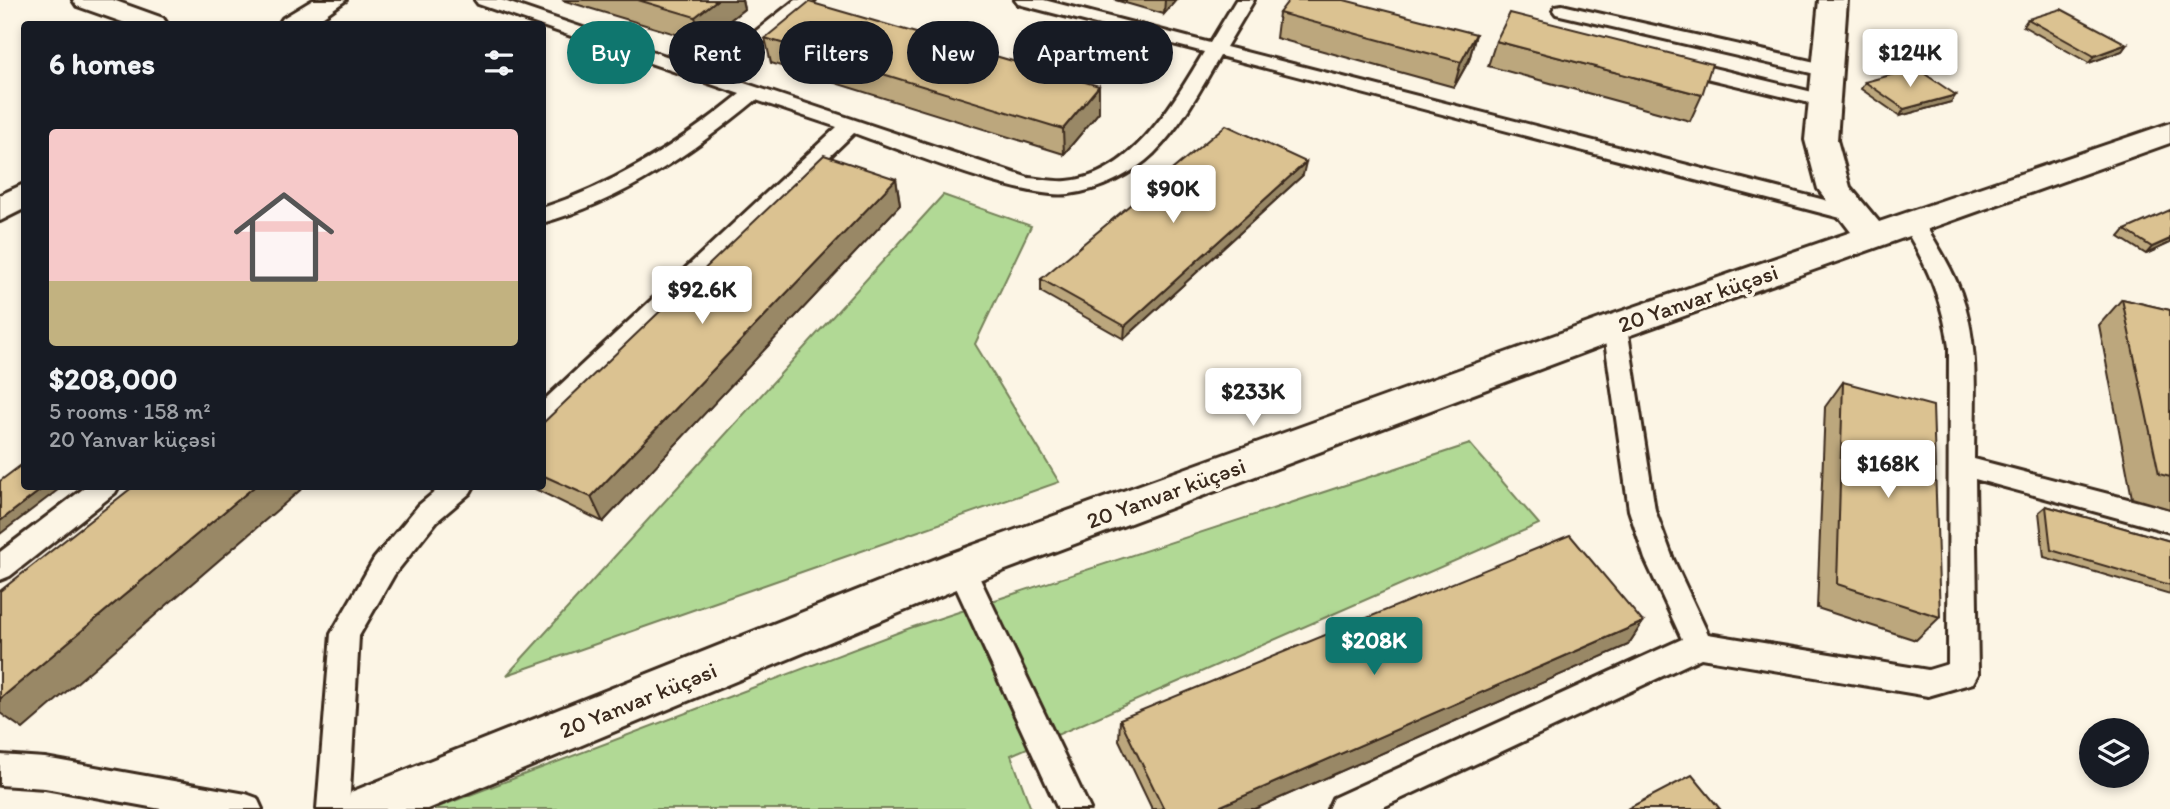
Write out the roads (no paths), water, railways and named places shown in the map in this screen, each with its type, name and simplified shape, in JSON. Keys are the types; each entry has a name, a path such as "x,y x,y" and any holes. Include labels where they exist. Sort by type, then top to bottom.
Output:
{"street":[{"path":"87,0 145,21"},
{"path":"298,21 332,0"},
{"path":"1833,0 1823,85 1821,140 1834,189 1862,225"},
{"name":"20 Yanvar küçəsi","path":"369,809 961,568 1615,327 1862,225 1912,222 2170,132"},
{"path":"0,210 21,196"}],"lane":[{"path":"484,0 669,62"},
{"path":"765,33 806,0"},
{"path":"1024,0 1862,225"},
{"path":"734,84 1027,184 1067,188 1107,177 1146,149 1177,113 1245,0"},
{"path":"1562,10 1823,85"},
{"path":"1662,62 1823,85"},
{"path":"546,215 582,204 630,179 704,134 755,91"},
{"path":"546,413 851,125"},
{"path":"1344,809 1699,645 1928,683 1963,674 1961,347 1956,307 1942,272 1912,222"},
{"path":"1615,327 1642,510 1658,559 1699,645"},
{"path":"1962,466 2170,521"},
{"path":"0,568 101,490"},
{"path":"332,809 345,634 384,567 428,513 456,490"},
{"path":"961,568 1074,809"},
{"path":"0,770 45,773 246,809"}]}
